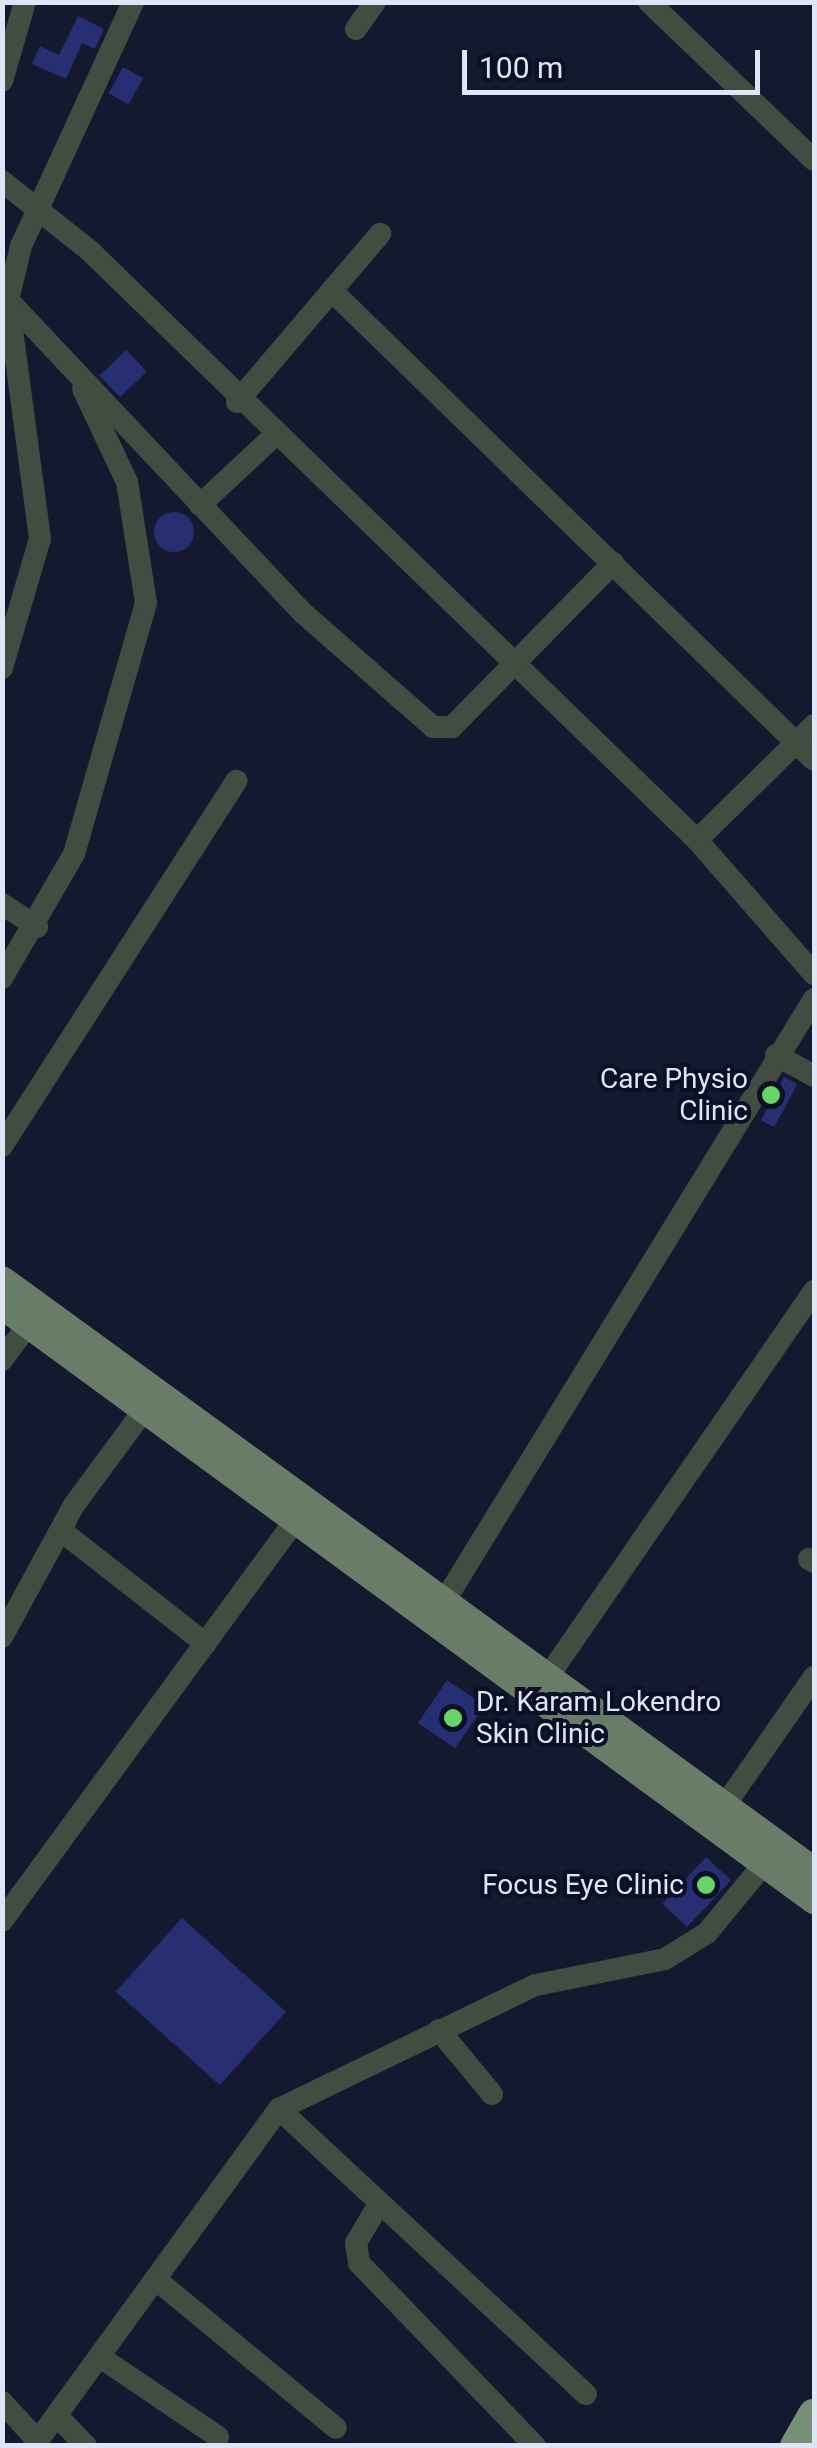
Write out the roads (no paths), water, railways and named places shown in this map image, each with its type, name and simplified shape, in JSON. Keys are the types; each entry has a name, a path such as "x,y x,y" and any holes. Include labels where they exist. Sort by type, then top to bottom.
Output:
{"highway":[{"path":"796,2446 814,2415"}],"main road":[{"path":"2,1280 36,1315 147,1406 296,1518 444,1602 545,1681 814,1871"},
{"path":"2,1304 36,1315 355,1549 814,1900"}],"street":[{"path":"2,80 25,2"},
{"path":"2,668 37,576 40,539 8,300 40,205 133,2"},
{"path":"356,29 375,2"},
{"path":"649,2 814,160"},
{"path":"2,182 40,205 507,666 697,840 814,974"},
{"path":"237,402 380,234"},
{"path":"333,292 814,760"},
{"path":"8,300 303,613 433,727 452,727 507,666 612,563"},
{"path":"2,978 38,927 74,854 146,603 127,482 73,369"},
{"path":"200,505 272,437"},
{"path":"697,840 814,725"},
{"path":"2,1146 236,781"},
{"path":"2,904 38,927"},
{"path":"444,1602 776,1055 814,999"},
{"path":"776,1055 814,1076"},
{"path":"545,1681 814,1291"},
{"path":"2,1360 36,1315"},
{"path":"2,1637 64,1532 147,1406"},
{"path":"2,1920 296,1518"},
{"path":"64,1532 206,1644"},
{"path":"722,1808 814,1677"},
{"path":"2,2402 36,2444 61,2420 278,2109 536,1985 666,1959 707,1933 763,1864"},
{"path":"439,2030 492,2094"},
{"path":"278,2109 586,2394"},
{"path":"379,2204 356,2243 359,2263 536,2446"},
{"path":"159,2282 336,2428"},
{"path":"103,2358 218,2437"},
{"path":"61,2420 86,2446"}],"place":[{"name":"Care Physio Clinic","path":"771,1095"},
{"name":"Dr. Karam Lokendro Skin Clinic","path":"453,1718"},
{"name":"Focus Eye Clinic","path":"706,1885"}]}
